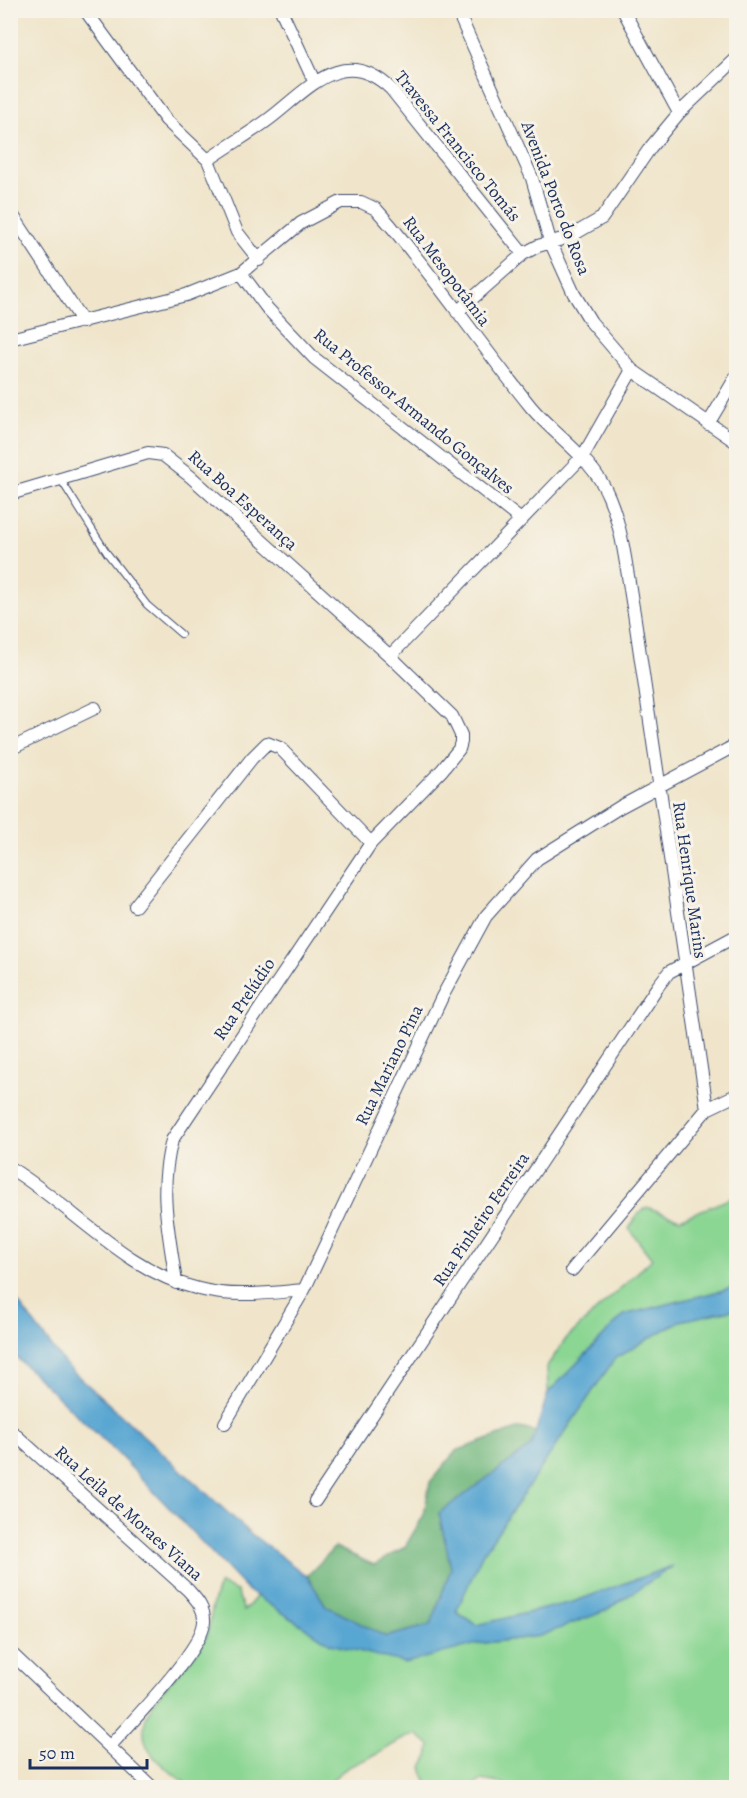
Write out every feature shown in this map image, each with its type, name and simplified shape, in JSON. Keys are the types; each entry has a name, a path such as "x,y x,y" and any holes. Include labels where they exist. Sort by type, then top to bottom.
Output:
{"street":[{"path":"85,10 166,120 208,159 237,232 259,260"},
{"path":"281,10 314,81"},
{"name":"Avenida Porto do Rosa","path":"457,10 532,178 550,242 574,294 591,322 632,370 736,442"},
{"path":"623,10 679,113"},
{"path":"457,312 523,254 578,232 602,218 679,113 736,59"},
{"name":"Travessa Francisco Tomás","path":"208,159 271,117 314,81 334,72 351,69 365,71 379,77 420,123 523,254"},
{"name":"Rua Mesopotâmia","path":"10,339 186,295 241,273 301,223 324,208 340,202 361,202 376,209 392,225 534,410 583,456"},
{"path":"10,211 83,322"},
{"name":"Rua Professor Armando Gonçalves","path":"241,273 267,308 314,358 521,520"},
{"path":"390,656 583,456 632,370"},
{"path":"708,424 736,377"},
{"name":"Rua Boa Esperança","path":"10,494 139,454 164,455 390,656 452,716 461,735 459,749 442,770"},
{"name":"Rua Henrique Marins","path":"583,456 609,497 619,532 634,613 683,963 707,1109"},
{"path":"10,749 95,708"},
{"path":"135,906 252,758 267,743 280,748 371,843"},
{"name":"Rua Mariano Pina","path":"225,1423 304,1290 442,998 486,916 537,859 620,807 736,745"},
{"name":"Rua Prelúdio","path":"176,1282 164,1197 164,1175 172,1140 371,843 442,770"},
{"name":"Rua Pinheiro Ferreira","path":"315,1501 658,986 669,972 683,963 736,936"},
{"path":"572,1270 707,1109 736,1095"},
{"path":"10,1168 149,1270 176,1282 224,1293 252,1294 304,1290"},
{"name":"Rua Leila de Moraes Viana","path":"10,1430 188,1590 202,1610 203,1629 187,1656 111,1745"},
{"path":"10,1652 111,1745 147,1785"}],"lane":[{"path":"61,479 120,570 147,605 181,633"}],"green space":[{"path":"736,1196 736,1287 624,1315 548,1393 547,1366 566,1339 652,1259 629,1229 638,1214 647,1207 680,1219"},
{"path":"736,1309 736,1787 506,1788 504,1784 482,1780 472,1787 433,1787 426,1781 422,1767 428,1757 430,1745 416,1734 350,1767 325,1787 190,1787 162,1765 149,1750 144,1735 145,1721 160,1693 202,1645 220,1584 237,1591 244,1611 257,1596 331,1644 477,1644 540,1636 669,1567 573,1602 477,1625 456,1612 482,1555 615,1358 680,1321"},
{"path":"520,1428 536,1432 531,1446 439,1513 451,1568 431,1625 385,1637 326,1606 307,1576 335,1547 374,1565 405,1547 424,1515 430,1482 456,1451"}],"water":[{"path":"736,1287 736,1309 680,1321 615,1358 482,1555 456,1612 477,1625 573,1602 673,1566 605,1611 540,1636 477,1644 405,1663 331,1644 247,1590 120,1456 16,1357 11,1347 11,1293 65,1364 250,1533 307,1576 326,1606 386,1637 431,1625 451,1568 439,1513 531,1446 548,1393 624,1315"}]}
